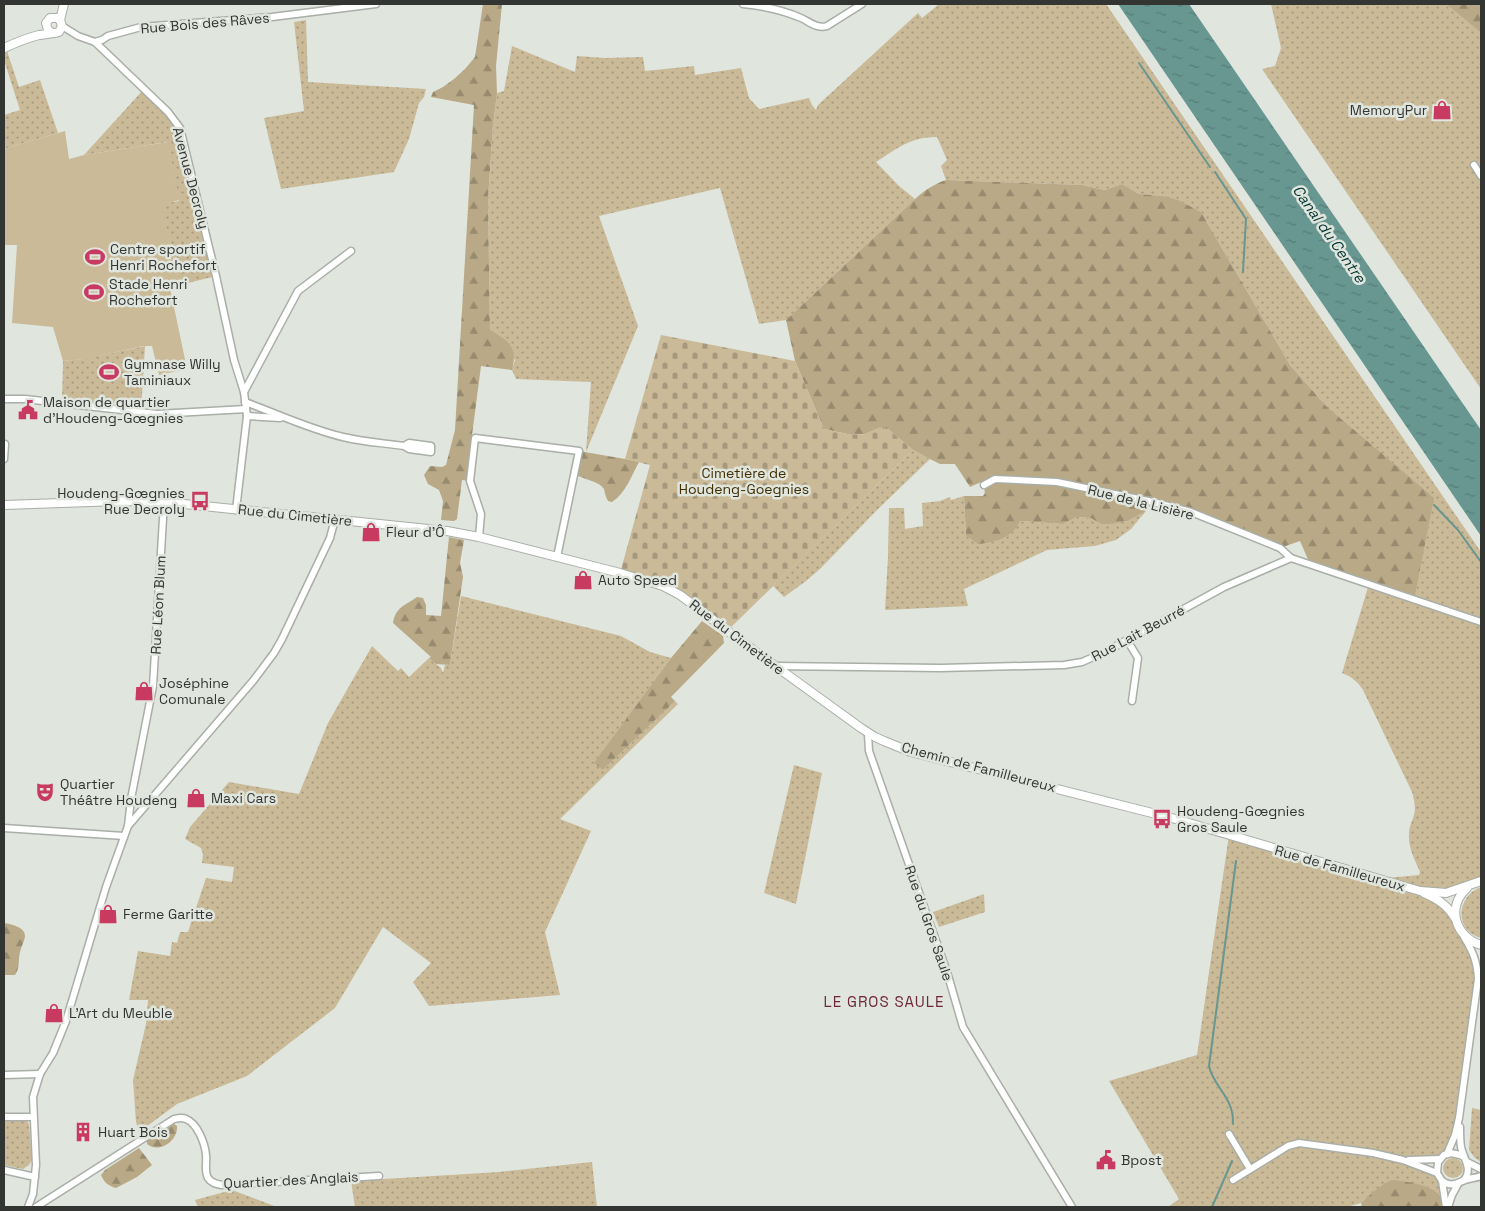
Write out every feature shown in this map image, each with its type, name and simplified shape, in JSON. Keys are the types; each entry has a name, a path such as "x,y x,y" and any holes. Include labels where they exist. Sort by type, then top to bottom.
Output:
{"street":[{"path":"4,46 23,39 59,32 56,21 62,4"},
{"name":"Rue Bois des Râves","path":"95,42 108,36 141,27 272,17 376,4"},
{"path":"743,4 784,12 801,18 817,27 827,26 862,4"},
{"path":"56,21 46,28 53,33 78,36"},
{"path":"56,21 78,36"},
{"path":"23,39 56,21"},
{"name":"Avenue Decroly","path":"78,36 95,42 168,112 180,128 216,276 234,360 244,392 246,409 236,510"},
{"path":"1474,165 1481,176"},
{"path":"244,392 298,290 351,251"},
{"path":"4,400 25,400 158,414 246,409 267,410 284,418"},
{"path":"246,409 284,418 341,437 404,446 409,449 431,449"},
{"path":"479,537 481,514 470,481 475,438 579,451 557,557"},
{"path":"4,444 4,459"},
{"name":"Rue de la Lisière","path":"984,485 995,480 1057,482 1153,502 1191,512 1280,548 1290,558"},
{"name":"Rue du Cimetière","path":"4,505 112,501 164,502 447,531 479,537 620,573 676,592 791,677"},
{"name":"Rue Léon Blum","path":"128,826 130,799 154,686 164,502"},
{"path":"28,1207 33,1194 35,1177 33,1097 40,1074 53,1052 66,1020 106,887 128,826 253,681 274,653 330,538 335,519"},
{"path":"1290,558 1481,622"},
{"name":"Rue Lait Beurré","path":"774,666 941,668 1064,665 1082,662 1107,651 1224,586 1290,558"},
{"path":"1127,640 1138,658 1132,701"},
{"name":"Chemin de Familleureux","path":"791,677 868,734 911,752 1184,822"},
{"name":"Rue du Gros Saule","path":"868,734 869,751 942,957 963,1027 1072,1207"},
{"name":"Rue de Familleureux","path":"1184,822 1420,891 1446,893 1481,881"},
{"path":"4,828 124,836"},
{"path":"1455,918 1456,904 1462,892 1468,886"},
{"path":"1420,891 1449,908 1478,964 1478,979 1459,1118 1455,1135 1447,1154"},
{"path":"1463,935 1481,945"},
{"path":"1478,979 1481,971"},
{"path":"4,1075 40,1074"},
{"path":"4,1117 33,1118"},
{"name":"Quartier des Anglais","path":"36,1207 174,1119 180,1118 190,1122 202,1137 206,1152 207,1176 213,1183 222,1185 379,1176"},
{"path":"1447,1207 1452,1195 1468,1172 1460,1138 1459,1118"},
{"path":"1229,1134 1250,1169"},
{"path":"1233,1180 1288,1146 1299,1143 1374,1153 1403,1160 1437,1173"},
{"path":"1403,1160 1425,1160 1456,1153 1481,1169"},
{"path":"1440,1158 1437,1173 1442,1181 1447,1207"},
{"path":"4,1170 35,1177"},
{"path":"1442,1181 1448,1184 1481,1176"}],"green space":[{"path":"483,4 502,4 496,66 497,93 488,199 490,330 507,341 513,350 514,362 512,370 481,366 472,435 475,438 470,481 462,480 457,519 454,521 441,520 443,501 439,490 428,484 424,475 430,466 442,467 446,465 455,430 474,105 431,97 433,92 454,79 475,57"},
{"path":"937,4 1106,4 1481,552 1481,881 1456,891 1422,891 1449,908 1477,964 1459,1118 1444,1155 1405,1160 1437,1173 1446,1207 1369,1196 1361,1203 1348,1207 1168,1207 1179,1199 1109,1081 1197,1055 1229,835 1377,879 1419,875 1420,872 1412,854 1409,839 1415,809 1412,792 1363,690 1359,684 1342,673 1369,584 1327,407 1290,365 1201,212 1163,196 1139,194 1122,184 1105,190 1082,185 946,180 941,166 947,160 937,137 919,139 905,144 876,162 899,186 915,199 786,320 759,324 720,188 599,216 638,326 586,452 591,382 516,379 512,370 515,360 490,330 488,199 493,125 497,93 504,91 512,46 575,72 577,56 605,58 643,57 645,71 694,66 695,75 741,68 749,98 759,109 809,98 816,110 818,105 918,13 922,18"},
{"path":"1271,4 1446,4 1481,33 1481,389 1262,69 1275,66 1281,48"},
{"path":"1446,4 1478,4 1481,6 1481,33"},
{"path":"306,20 308,82 426,89 424,97 419,103 409,139 394,172 281,189 264,118 304,111 294,22"},
{"path":"7,51 19,87 40,80 58,133 4,149 4,115 20,110 4,60 4,53"},
{"path":"144,89 176,122 216,276 180,285 161,204 179,201 167,142 84,155"},
{"name":"Centre sportif Henri Rochefort","path":"65,131 69,159 168,142 179,200 162,205 180,285 170,288 187,369 159,375 152,346 143,346 85,359 63,361 53,327 12,323 17,245 4,245 4,149"},
{"path":"946,180 1082,185 1105,190 1122,184 1139,194 1163,196 1178,200 1201,212 1290,365 1327,407 1434,498 1414,600 1310,564 1300,541 1280,548 1191,512 1153,502 1146,511 1128,521 1101,524 1091,518 1077,517 1063,524 1020,521 1013,531 1003,538 978,544 966,535 964,496 983,496 985,493 984,485 981,482 970,487 955,464 940,464 930,459 913,450 888,429 880,428 865,434 852,435 824,429 795,361 786,320 915,199 938,183"},
{"name":"Cimetière de Houdeng-Goegnies","path":"661,335 795,361 824,429 852,435 865,434 880,427 888,429 913,450 727,631 688,600 620,573 650,465 625,459"},
{"path":"145,346 141,412 62,403 63,361 83,359"},
{"path":"913,450 930,459 821,568 784,597 773,586"},
{"path":"579,451 639,462 617,499 612,502 608,501 601,486 575,474"},
{"path":"964,496 966,535 1019,521 1063,524 1077,517 1092,518 1101,524 1128,521 1146,511 1131,529 1116,540 1095,546 1047,550 964,589 968,606 885,610 889,508 904,508 905,529 923,526 922,503 940,501 950,497 951,500"},
{"path":"449,537 464,540 460,563 463,577 450,665 436,664 429,658 431,657 393,623 396,613 417,597 423,598 426,605 426,615 441,616"},
{"path":"461,596 621,636 650,652 671,658 595,763 603,770 675,701 678,704 560,819 591,831 545,932 560,995 429,1006 413,982 431,963 383,927 335,1008 247,1076 177,1104 139,1132 136,1122 133,1080 146,1024 148,1000 129,1000 138,951 170,956 172,942 177,943 180,932 188,932 206,878 232,882 234,867 202,863 203,854 201,848 185,839 190,827 229,782 299,794 328,723 372,646 398,671 401,668 409,677 429,658 441,668 443,673 445,665 450,665"},
{"path":"702,621 723,636 724,643 671,697 675,701 603,770 594,763 671,658"},
{"path":"794,765 822,773 796,904 764,893"},
{"path":"1481,887 1481,938 1472,934 1466,928 1462,913 1463,905 1467,898 1473,891"},
{"path":"984,894 985,912 939,927 933,912"},
{"path":"4,923 21,928 25,934 18,970 15,975 4,975"},
{"path":"1472,1108 1481,1110 1481,1162 1469,1150"},
{"path":"4,1119 26,1120 29,1124 32,1160 23,1169 4,1165"},
{"path":"174,1124 177,1126 174,1137 167,1144 157,1148 147,1144 147,1140"},
{"path":"139,1148 152,1165 137,1177 116,1188 103,1180 101,1175 105,1170"},
{"path":"1449,1158 1457,1158 1463,1164 1463,1172 1457,1178 1449,1178 1443,1172 1443,1164"},
{"path":"592,1162 597,1207 355,1207 351,1181 499,1172"},
{"path":"1392,1180 1425,1186 1431,1189 1440,1196 1445,1207 1362,1207 1361,1203 1368,1196"},
{"path":"232,1190 277,1207 198,1207 195,1200"}],"water":[{"name":"Canal du Centre","path":"1118,4 1189,4 1481,430 1481,536"}],"waterway":[{"path":"1139,63 1210,167"},
{"path":"1215,172 1246,219 1243,272"},
{"path":"1434,505 1458,530 1481,562"},
{"path":"1233,1124 1233,1115 1228,1100 1213,1078 1209,1066 1236,861"},
{"path":"1212,1207 1232,1161"}],"place":[{"name":"MemoryPur","path":"1442,110"},
{"name":"Centre sportif Henri Rochefort","path":"95,257"},
{"name":"Stade Henri Rochefort","path":"94,292"},
{"name":"Gymnase Willy Taminiaux","path":"109,372"},
{"name":"Maison de quartier d'Houdeng-Gœgnies","path":"28,410"},
{"name":"Houdeng-Gœgnies Rue Decroly","path":"200,501"},
{"name":"Fleur d'Ô","path":"371,532"},
{"name":"Auto Speed","path":"583,580"},
{"name":"Joséphine Comunale","path":"144,691"},
{"name":"Quartier Théâtre Houdeng","path":"45,792"},
{"name":"Maxi Cars","path":"196,798"},
{"name":"Houdeng-Gœgnies Gros Saule","path":"1162,819"},
{"name":"Ferme Garitte","path":"108,914"},
{"name":"L'Art du Meuble","path":"54,1013"},
{"name":"Huart Bois","path":"83,1132"},
{"name":"Bpost","path":"1106,1160"}],"district":[{"name":"LE GROS SAULE","path":"884,1002"}]}
